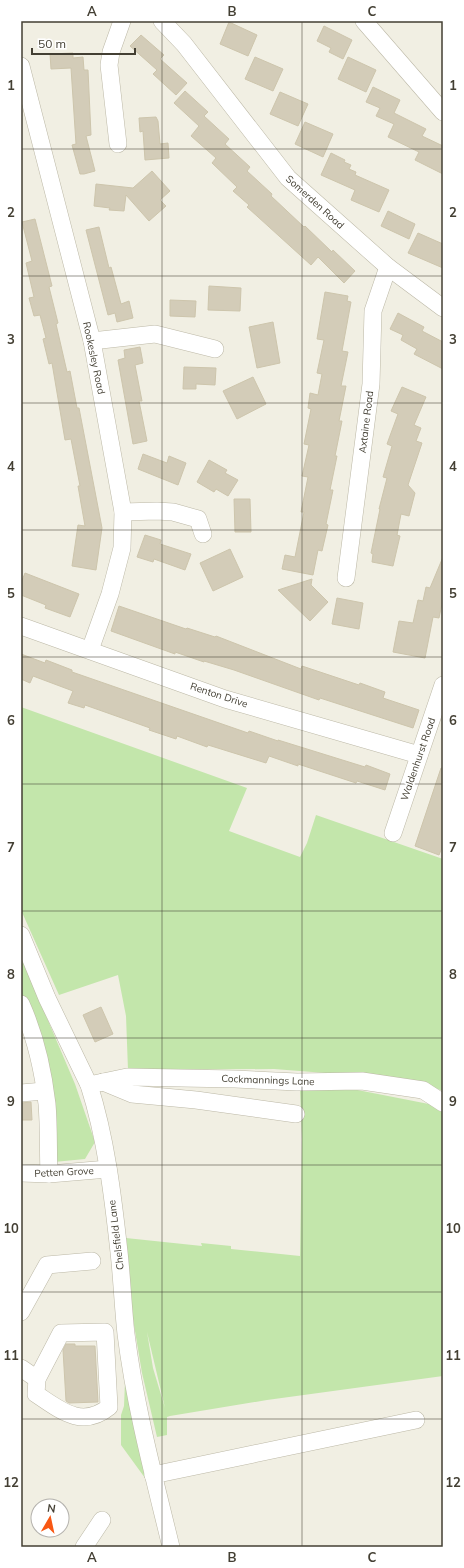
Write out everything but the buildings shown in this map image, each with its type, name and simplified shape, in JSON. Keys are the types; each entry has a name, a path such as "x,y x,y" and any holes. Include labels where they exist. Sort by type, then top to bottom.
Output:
{"street":[{"path":"118,144 109,65 111,52 122,21"},
{"name":"Somerden Road","path":"162,21 184,44 288,178 388,267 443,308"},
{"path":"364,21 443,112"},
{"name":"Rookesley Road","path":"21,66 92,341 122,512 122,548 110,594 90,650"},
{"name":"Axtaine Road","path":"346,578 371,384 373,311 388,267"},
{"path":"92,341 155,334 215,349"},
{"path":"122,512 174,512 202,520"},
{"name":"Renton Drive","path":"21,626 226,698 419,755"},
{"name":"Waldenhurst Road","path":"393,833 443,685"},
{"name":"Chelsfield Lane","path":"21,935 47,998 96,1084 119,1251 131,1370 153,1475 171,1547"},
{"path":"23,1014 39,1056 47,1104 49,1174"},
{"name":"Cockmannings Lane","path":"96,1084 127,1077 297,1082 362,1081 423,1090 443,1103"},
{"path":"96,1084 132,1094 196,1100 296,1114"},
{"path":"21,1092 44,1091"},
{"name":"Petten Grove","path":"21,1173 49,1174 108,1169"},
{"path":"21,1312 47,1265 92,1260"},
{"path":"105,1332 108,1407 101,1413 84,1418 63,1413 36,1394 37,1379 61,1333 105,1332"},
{"path":"21,1368 37,1379"},
{"path":"153,1475 416,1420"},
{"path":"84,1547 102,1520"}],"green space":[{"path":"21,707 247,788 229,831 300,857 307,843 316,815 443,859 443,1091 427,1085 389,1078 274,1069 128,1070 126,1016 118,975 59,995 21,910"},
{"path":"21,957 75,1084 95,1142 85,1159 54,1162 44,1046 21,993"},
{"path":"332,1085 439,1106 443,1109 443,1376 267,1400 170,1416 167,1417 167,1435 157,1437 142,1373 133,1319 126,1238 202,1246 201,1243 231,1246 231,1249 300,1256 302,1139 300,1090","holes":["147,1332 165,1408 153,1368"]},
{"path":"125,1382 151,1475 145,1478 121,1445 121,1415 124,1406"}]}
